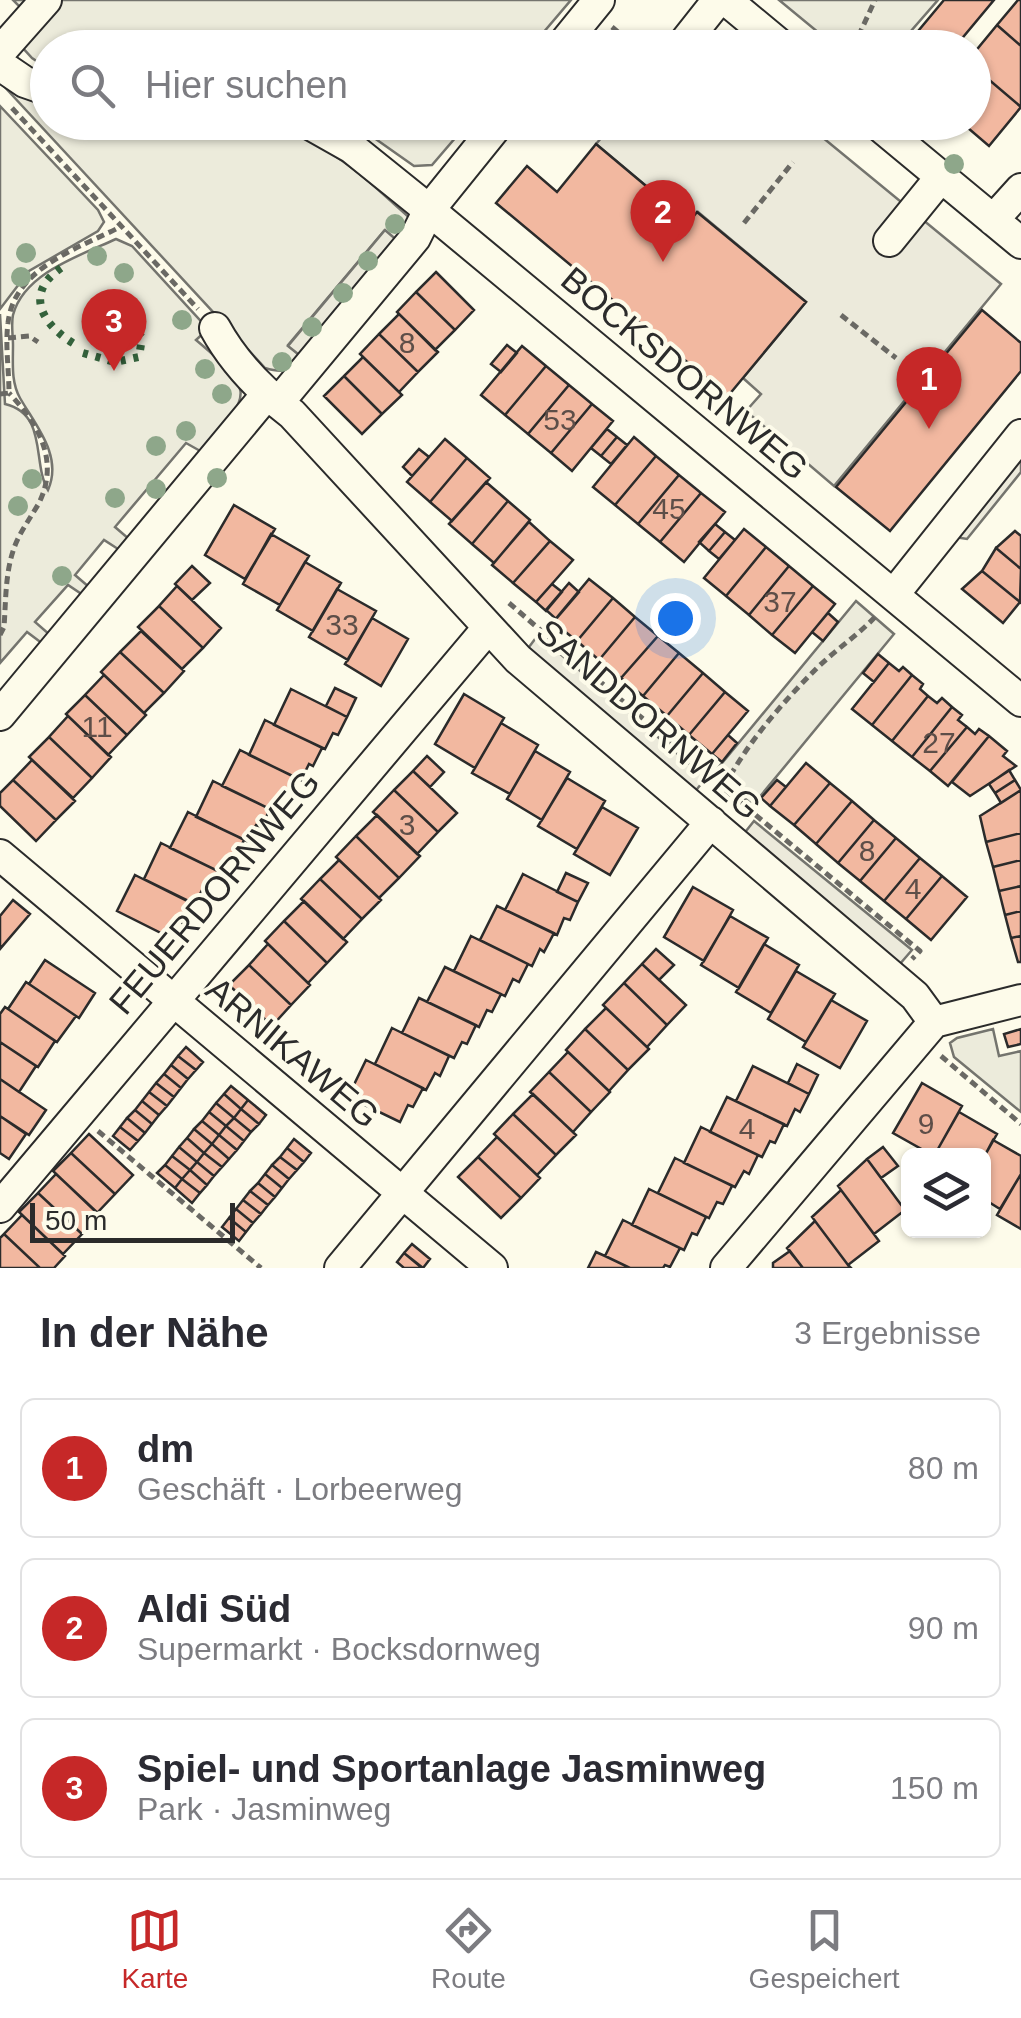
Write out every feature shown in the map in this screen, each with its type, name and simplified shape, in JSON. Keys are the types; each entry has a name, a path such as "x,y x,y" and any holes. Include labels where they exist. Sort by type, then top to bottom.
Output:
{"street":[{"path":"0,52 46,0"},
{"path":"575,30 599,0"},
{"path":"696,30 722,0 761,30"},
{"path":"0,65 30,84"},
{"name":"BOCKSDORNWEG","path":"338,140 429,210 884,606 1018,690"},
{"path":"0,715 415,238 429,210 485,140"},
{"path":"897,140 1021,242"},
{"path":"889,241 941,177"},
{"path":"993,220 1021,189"},
{"name":"SANDDORNWEG","path":"214,328 224,345 273,399 518,659 915,996 928,1029"},
{"path":"884,606 1021,435"},
{"name":"FEUERDORNWEG","path":"0,1207 488,628"},
{"path":"340,1268 711,822"},
{"name":"ARNIKAWEG","path":"0,855 492,1268"},
{"path":"726,1268 928,1029 1021,1000"}],"path":[{"path":"861,30 874,0"},
{"path":"0,94 30,126"},
{"path":"43,140 214,328"},
{"path":"744,223 792,162"},
{"path":"0,635 15,546 40,500 48,468 43,437 30,415 9,393 8,322 13,302 44,266 122,226"},
{"path":"841,315 896,358"},
{"path":"8,338 29,336 38,342"},
{"path":"0,394 9,393"},
{"path":"488,628 508,603 920,950 896,980"},
{"path":"725,783 756,736 818,666 850,642 884,606"},
{"path":"928,1029 948,1064 1021,1124"},
{"path":"77,1113 261,1268"}],"shaded area":[{"path":"13,0 571,0 545,30 33,30 37,24"},
{"path":"779,0 938,0 912,30 815,30"},
{"path":"30,35 30,56 22,47"},
{"path":"0,82 30,99 30,114"},
{"path":"0,106 98,210 104,222 98,231 29,271 0,309"},
{"path":"54,140 307,140 341,160 414,222 400,243 384,231 288,345 303,358 298,363 286,370 265,368"},
{"path":"377,140 453,140 432,165 414,166"},
{"path":"599,140 826,140 1001,284 834,486 746,411 761,394 743,378 806,302 698,212 689,222 596,144"},
{"path":"385,230 400,243 303,358 288,346"},
{"path":"116,239 132,246 208,329 196,340 238,383 238,405 202,452 186,443 115,527 129,539 118,549 104,540 75,575 89,587 83,595 68,585 35,622 50,635 43,644 27,632 0,663 0,314 5,404 28,418 48,490 52,477 50,453 15,386 13,315 19,300 41,277"},
{"path":"1021,456 1021,472 967,539 955,537"},
{"path":"856,601 894,634 753,805 713,774"},
{"path":"538,635 706,778 693,794 526,651"},
{"path":"754,821 912,950 899,965 742,836"},
{"path":"993,1029 999,1056 1021,1051 1021,1112 954,1057 950,1043"}],"building":[{"path":"944,0 994,0 969,30 919,30"},
{"path":"1021,0 1021,46 997,25"},
{"path":"997,25 1021,46 1021,107 991,81 991,32"},
{"path":"991,81 1021,107 989,146 982,140 991,140"},
{"path":"596,144 689,222 697,212 806,302 728,396 496,203 527,166 557,192"},
{"path":"436,272 474,310 455,330 416,292"},
{"path":"416,292 455,330 435,350 397,312"},
{"path":"982,310 1021,343 1021,371 890,531 836,487"},
{"path":"399,314 438,352 418,372 379,334"},
{"path":"379,334 418,372 399,392 360,354"},
{"path":"507,345 517,353 501,372 491,364"},
{"path":"522,346 546,366 505,415 481,395"},
{"path":"363,357 402,395 382,414 344,376"},
{"path":"546,366 569,385 528,434 505,415"},
{"path":"344,376 382,414 362,434 324,396"},
{"path":"569,385 592,404 551,453 528,434"},
{"path":"592,404 613,421 572,471 551,453"},
{"path":"607,429 617,437 601,456 591,448"},
{"path":"617,437 627,445 611,464 601,456"},
{"path":"634,437 656,456 615,505 593,487"},
{"path":"445,439 467,458 430,502 407,482"},
{"path":"419,449 429,457 412,476 403,467"},
{"path":"656,456 679,475 638,524 615,505"},
{"path":"467,458 490,478 452,521 430,502"},
{"path":"679,475 701,493 660,542 638,524"},
{"path":"486,482 508,501 472,544 449,524"},
{"path":"701,493 725,512 684,562 660,542"},
{"path":"508,501 530,520 494,563 472,544"},
{"path":"234,505 275,529 245,579 205,555"},
{"path":"529,522 550,541 513,583 492,565"},
{"path":"715,524 725,532 709,551 699,542"},
{"path":"744,529 766,547 726,596 704,578"},
{"path":"1015,531 1021,536 1021,569 996,548"},
{"path":"725,532 735,540 719,559 709,551"},
{"path":"271,534 309,556 280,605 243,584"},
{"path":"550,541 573,560 536,602 513,583"},
{"path":"766,547 789,566 749,615 726,596"},
{"path":"996,548 1021,569 1020,602 982,571"},
{"path":"305,562 341,583 313,631 277,610"},
{"path":"192,566 210,583 192,600 175,584"},
{"path":"789,566 813,586 772,635 749,615"},
{"path":"982,571 1020,602 1003,623 962,589"},
{"path":"589,579 613,598 577,641 553,622"},
{"path":"569,583 579,592 556,619 546,610"},
{"path":"552,584 562,592 546,611 536,602"},
{"path":"177,586 221,628 203,648 159,606"},
{"path":"813,586 835,604 795,653 772,635"},
{"path":"337,589 376,611 348,660 309,637"},
{"path":"613,598 635,617 599,660 577,641"},
{"path":"159,606 203,648 182,669 138,627"},
{"path":"828,613 838,622 823,641 812,632"},
{"path":"635,617 658,636 621,678 599,660"},
{"path":"372,618 408,639 381,686 345,664"},
{"path":"141,631 184,671 164,693 120,652"},
{"path":"658,636 679,653 643,696 621,678"},
{"path":"120,652 164,693 144,713 101,672"},
{"path":"679,653 703,673 667,716 643,696"},
{"path":"878,654 889,663 874,682 863,673"},
{"path":"889,663 912,675 872,725 852,709"},
{"path":"703,673 725,692 689,735 667,716"},
{"path":"104,675 146,715 127,735 85,695"},
{"path":"912,675 923,684 920,689 928,696 892,741 872,725"},
{"path":"335,688 356,698 347,717 326,706"},
{"path":"291,689 347,717 325,749 274,725"},
{"path":"725,692 748,711 712,754 689,735"},
{"path":"464,694 504,718 475,768 435,744"},
{"path":"85,695 127,735 108,755 66,714"},
{"path":"928,696 937,703 942,698 952,707 912,757 892,741"},
{"path":"952,707 962,715 958,720 967,727 930,771 912,757"},
{"path":"68,716 111,757 92,778 49,737"},
{"path":"265,720 322,748 301,780 249,755"},
{"path":"501,723 538,745 510,794 472,773"},
{"path":"967,727 975,734 979,729 989,736 948,786 930,771"},
{"path":"728,735 737,743 722,762 712,754"},
{"path":"989,736 1007,751 1003,756 1016,766 970,796 952,782"},
{"path":"49,737 92,778 73,798 29,757"},
{"path":"240,750 296,778 287,797 282,794 274,811 222,786"},
{"path":"535,751 570,772 542,820 507,799"},
{"path":"427,756 444,772 430,787 413,771"},
{"path":"32,760 75,801 56,820 13,780"},
{"path":"806,763 830,783 794,825 770,806"},
{"path":"1009,770 1015,780 995,793 989,784"},
{"path":"413,771 457,813 438,832 394,790"},
{"path":"567,778 605,801 577,849 538,826"},
{"path":"13,780 56,820 36,841 0,806 0,793"},
{"path":"777,780 786,787 770,806 761,798"},
{"path":"1015,780 1021,790 1001,803 995,793"},
{"path":"213,781 270,809 261,827 256,825 247,841 196,817"},
{"path":"830,783 852,801 816,844 794,825"},
{"path":"394,790 438,832 417,854 373,812"},
{"path":"1021,790 1021,833 986,842 980,816"},
{"path":"852,801 874,820 838,863 816,844"},
{"path":"602,807 638,828 610,875 574,854"},
{"path":"188,812 244,840 235,859 230,856 222,873 170,848"},
{"path":"377,815 420,856 399,878 356,836"},
{"path":"874,820 896,838 860,881 838,863"},
{"path":"1021,833 1021,860 993,867 986,842"},
{"path":"356,836 399,878 379,898 336,857"},
{"path":"896,838 920,858 884,901 860,881"},
{"path":"161,843 218,871 195,904 144,879"},
{"path":"920,858 942,876 906,919 884,901"},
{"path":"339,860 381,900 362,919 320,879"},
{"path":"1021,860 1021,886 999,891 993,867"},
{"path":"566,873 588,883 578,902 557,892"},
{"path":"523,874 578,902 570,920 564,918 557,935 505,910"},
{"path":"135,875 191,903 182,923 177,920 169,937 117,911"},
{"path":"942,876 967,897 931,940 906,919"},
{"path":"320,879 362,919 343,939 301,899"},
{"path":"1021,886 1021,911 1005,915 999,891"},
{"path":"693,887 733,910 704,961 664,937"},
{"path":"13,900 30,914 0,949 0,916"},
{"path":"304,901 347,942 327,963 284,921"},
{"path":"497,906 554,933 532,966 480,940"},
{"path":"1021,911 1021,936 1011,938 1005,915"},
{"path":"730,916 768,938 739,988 701,965"},
{"path":"284,921 327,963 308,983 265,941"},
{"path":"471,936 528,964 519,982 513,979 505,996 454,971"},
{"path":"1021,936 1021,962 1018,962 1011,938"},
{"path":"268,944 310,985 291,1005 249,965"},
{"path":"764,944 799,965 771,1013 736,992"},
{"path":"656,949 674,965 659,980 642,964"},
{"path":"45,960 95,993 79,1018 29,984"},
{"path":"642,964 686,1005 667,1025 624,983"},
{"path":"249,965 291,1005 272,1026 229,985"},
{"path":"445,967 501,994 479,1027 427,1002"},
{"path":"796,971 835,994 806,1042 768,1019"},
{"path":"26,982 76,1016 57,1042 8,1009"},
{"path":"624,983 667,1025 647,1047 603,1005"},
{"path":"419,998 476,1025 467,1044 462,1042 454,1058 402,1033"},
{"path":"831,1000 867,1021 840,1068 803,1047"},
{"path":"5,1007 55,1041 38,1067 0,1042 0,1014"},
{"path":"606,1008 649,1049 628,1070 585,1029"},
{"path":"392,1028 449,1056 440,1076 435,1073 426,1090 375,1064"},
{"path":"585,1029 628,1070 609,1091 566,1050"},
{"path":"1021,1029 1021,1044 1008,1047 1004,1034"},
{"path":"0,1042 36,1066 19,1092 0,1079"},
{"path":"186,1047 203,1062 196,1070 178,1056"},
{"path":"568,1052 610,1092 591,1112 549,1072"},
{"path":"178,1056 196,1070 188,1079 171,1065"},
{"path":"366,1060 423,1088 400,1122 348,1097"},
{"path":"797,1064 818,1075 809,1094 788,1083"},
{"path":"171,1065 188,1079 181,1088 164,1074"},
{"path":"753,1066 809,1094 800,1112 795,1109 787,1126 736,1101"},
{"path":"549,1072 591,1112 573,1132 530,1092"},
{"path":"164,1074 181,1088 174,1097 156,1083"},
{"path":"0,1079 46,1110 29,1135 0,1116"},
{"path":"156,1083 174,1097 167,1106 149,1092"},
{"path":"922,1083 962,1106 938,1148 920,1148 893,1133"},
{"path":"231,1086 248,1100 241,1109 224,1094"},
{"path":"149,1092 167,1106 159,1115 142,1101"},
{"path":"224,1094 241,1109 234,1118 216,1103"},
{"path":"533,1094 576,1135 556,1155 513,1114"},
{"path":"727,1097 784,1124 775,1143 770,1141 762,1157 710,1132"},
{"path":"248,1100 266,1115 259,1124 241,1109"},
{"path":"142,1101 159,1115 152,1124 135,1110"},
{"path":"216,1103 234,1118 226,1126 209,1112"},
{"path":"241,1109 259,1124 251,1132 234,1118"},
{"path":"135,1110 152,1124 145,1133 127,1118"},
{"path":"209,1112 226,1126 219,1135 202,1121"},
{"path":"959,1112 997,1134 989,1148 939,1148"},
{"path":"513,1114 556,1155 537,1175 494,1134"},
{"path":"0,1116 26,1134 9,1159 0,1153"},
{"path":"127,1118 145,1133 138,1141 120,1127"},
{"path":"234,1118 251,1132 244,1141 226,1126"},
{"path":"202,1121 219,1135 212,1144 194,1129"},
{"path":"226,1126 244,1141 237,1150 219,1135"},
{"path":"120,1127 138,1141 130,1150 113,1136"},
{"path":"701,1127 758,1155 749,1174 744,1171 735,1187 684,1163"},
{"path":"194,1129 212,1144 204,1153 187,1138"},
{"path":"89,1134 133,1175 115,1194 71,1153"},
{"path":"219,1135 237,1150 229,1159 212,1144"},
{"path":"497,1137 540,1178 521,1198 478,1157"},
{"path":"187,1138 204,1153 197,1162 179,1147"},
{"path":"294,1139 311,1153 304,1162 287,1148"},
{"path":"993,1140 1021,1156 1021,1174 1000,1209 991,1203 989,1148"},
{"path":"212,1144 229,1159 222,1167 204,1153"},
{"path":"179,1147 197,1162 190,1170 172,1156"},
{"path":"883,1147 898,1166 881,1178 867,1159"},
{"path":"287,1148 304,1162 297,1170 280,1157"},
{"path":"71,1153 115,1194 97,1213 53,1171"},
{"path":"204,1153 222,1167 214,1176 197,1162"},
{"path":"172,1156 190,1170 182,1179 165,1165"},
{"path":"280,1157 297,1170 289,1179 272,1165"},
{"path":"478,1157 521,1198 501,1218 458,1177"},
{"path":"675,1158 732,1186 723,1204 717,1202 709,1218 658,1193"},
{"path":"867,1159 901,1205 901,1213 874,1234 838,1186"},
{"path":"197,1162 214,1176 207,1185 190,1170"},
{"path":"165,1165 182,1179 175,1188 157,1173"},
{"path":"272,1165 289,1179 282,1188 265,1174"},
{"path":"190,1170 207,1185 200,1193 182,1179"},
{"path":"56,1174 100,1215 82,1234 38,1193"},
{"path":"265,1174 282,1188 275,1197 258,1183"},
{"path":"1021,1174 1021,1229 997,1215"},
{"path":"182,1179 200,1193 192,1203 175,1188"},
{"path":"258,1183 275,1197 268,1205 250,1191"},
{"path":"649,1189 706,1217 684,1250 632,1225"},
{"path":"841,1190 879,1241 848,1265 812,1217"},
{"path":"250,1191 268,1205 261,1214 243,1200"},
{"path":"38,1193 82,1234 63,1254 19,1212"},
{"path":"243,1200 261,1214 253,1223 236,1209"},
{"path":"236,1209 253,1223 246,1232 229,1218"},
{"path":"22,1215 65,1256 54,1268 40,1268 4,1234"},
{"path":"229,1218 246,1232 239,1241 222,1227"},
{"path":"623,1220 680,1248 670,1267 630,1268 605,1256"},
{"path":"815,1221 851,1268 803,1268 787,1248"},
{"path":"4,1234 40,1268 0,1268 0,1238"},
{"path":"412,1244 430,1259 423,1268 404,1253"},
{"path":"790,1251 803,1268 773,1268 773,1263"},
{"path":"596,1252 605,1256 630,1268 588,1268"},
{"path":"404,1253 422,1268 404,1268 397,1262"}],"hedge":[{"path":"61,268 42,290 42,311 56,331 78,346"},
{"path":"83,353 115,362 139,357 142,338 129,320"}],"place":[{"name":"Aldi Süd","path":"663,262"},
{"name":"Spiel- und Sportanlage Jasminweg","path":"114,371"},
{"name":"dm","path":"929,429"}]}
